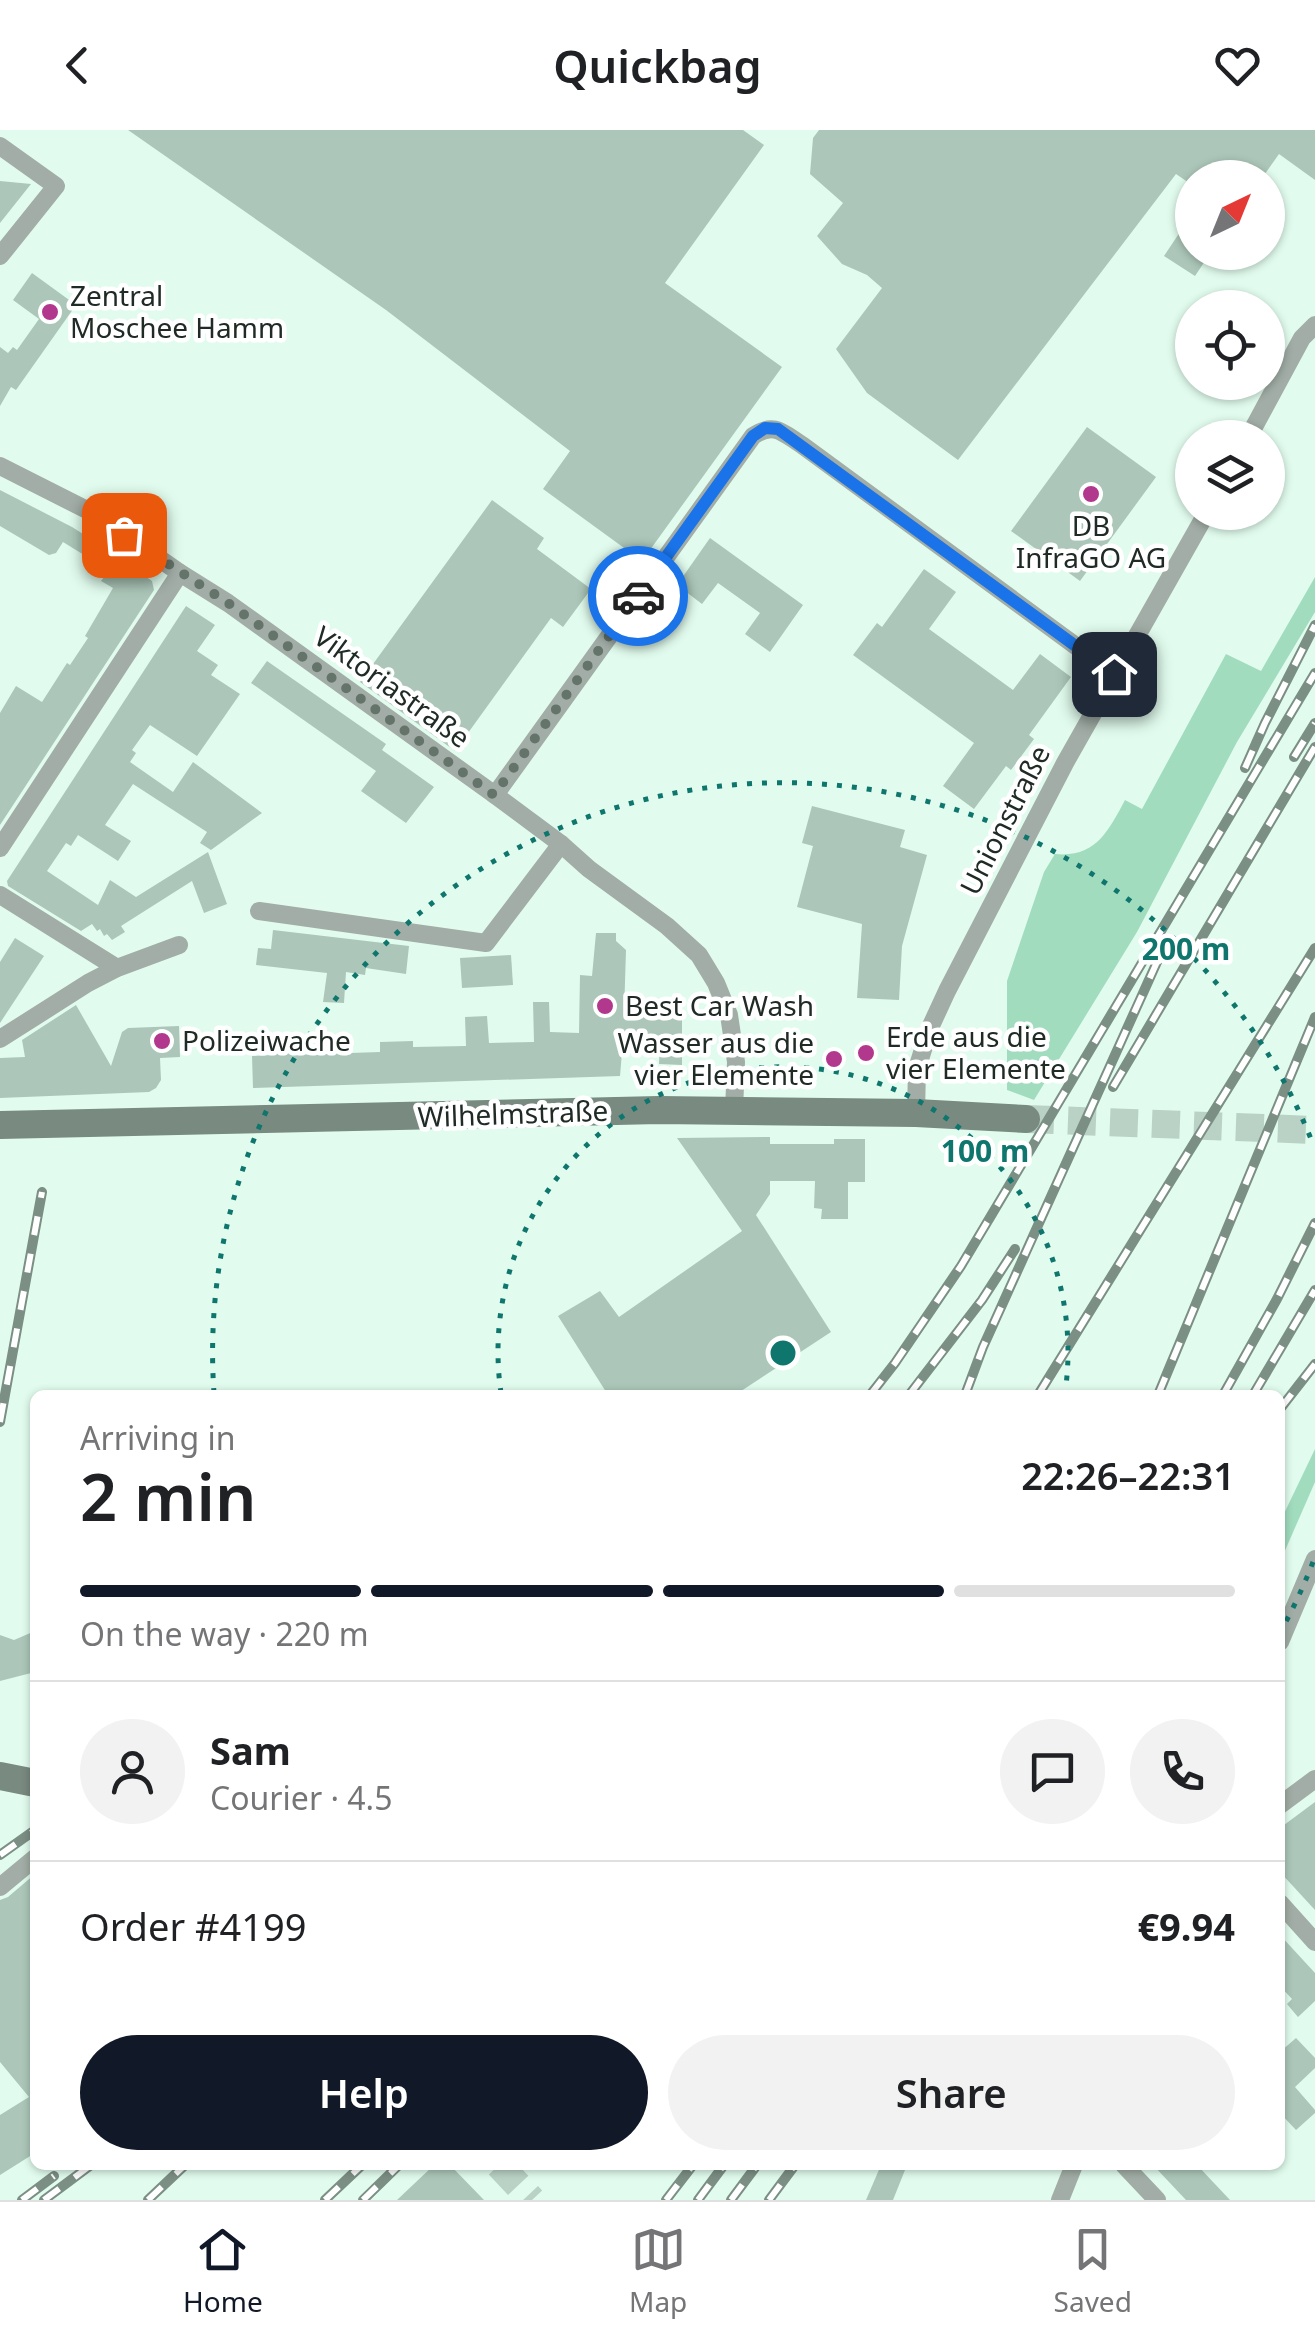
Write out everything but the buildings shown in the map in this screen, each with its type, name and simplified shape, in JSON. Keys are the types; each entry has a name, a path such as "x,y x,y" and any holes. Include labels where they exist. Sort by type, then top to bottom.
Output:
{"main road":[{"name":"Wilhelmstraße","path":"0,1125 659,1110 916,1113 1026,1119"},
{"path":"0,1776 30,1782"}],"street":[{"path":"0,146 56,186 0,256"},
{"path":"1258,420 1302,338 1315,326"},
{"path":"494,795 753,436 765,428 778,429 802,444 1114,674"},
{"name":"Viktoriastraße","path":"0,466 97,516 228,603 561,844 667,926 699,955 729,1015 736,1062 734,1110"},
{"name":"Unionstraße","path":"916,1113 917,1070 928,1030 1065,763 1196,530"},
{"path":"0,848 180,573"},
{"path":"259,910 486,942 561,844"},
{"path":"0,895 117,968"},
{"path":"0,1039 88,983 179,945"},
{"path":"1285,1630 1315,1559"},
{"path":"1285,1801 1315,1780"},
{"path":"0,1887 30,1862"},
{"path":"1285,1909 1315,1942"},
{"path":"1060,2200 1072,2170"},
{"path":"1129,2170 1157,2200"}],"green space":[{"path":"1315,577 1315,612 1237,742 1137,932 1034,1100 1007,1090 1007,981 1044,872 1055,854 1080,852 1099,840 1125,800 1142,809 1226,654 1261,671"},
{"path":"1315,1449 1315,1482 1285,1551 1285,1512"}],"tunnel":[{"path":"1026,1119 1315,1130"},
{"path":"504,2170 532,2200"}],"railway":[{"path":"1245,768 1315,625"},
{"path":"874,1390 961,1266 1315,673"},
{"path":"1294,757 1315,723"},
{"path":"1113,1087 1315,747"},
{"path":"1041,1390 1315,948"},
{"path":"967,1390 1162,951"},
{"path":"1160,1390 1315,1017"},
{"path":"0,1422 42,1192"},
{"path":"1226,1390 1315,1223"},
{"path":"913,1390 982,1300 1015,1249"},
{"path":"1256,1390 1315,1290"},
{"path":"1285,1403 1315,1364"},
{"path":"0,1855 30,1834"},
{"path":"44,2200 84,2170"},
{"path":"148,2200 180,2170"},
{"path":"325,2200 357,2170"},
{"path":"363,2200 394,2170"},
{"path":"666,2200 689,2170"},
{"path":"698,2200 720,2170"},
{"path":"731,2200 753,2170"},
{"path":"769,2200 791,2170"},
{"path":"22,2200 54,2176"}],"way so far":[{"path":"124,535 228,603 494,795 638,596"}],"place":[{"name":"Zentral Moschee Hamm","path":"50,312"},
{"name":"DB InfraGO AG","path":"1091,494"},
{"name":"Best Car Wash","path":"605,1006"},
{"name":"Polizeiwache","path":"162,1041"},
{"name":"Erde aus die vier Elemente","path":"866,1053"},
{"name":"Wasser aus die vier Elemente","path":"834,1059"}],"route":[{"path":"638,596 753,436 765,428 778,429 1114,674"}]}
